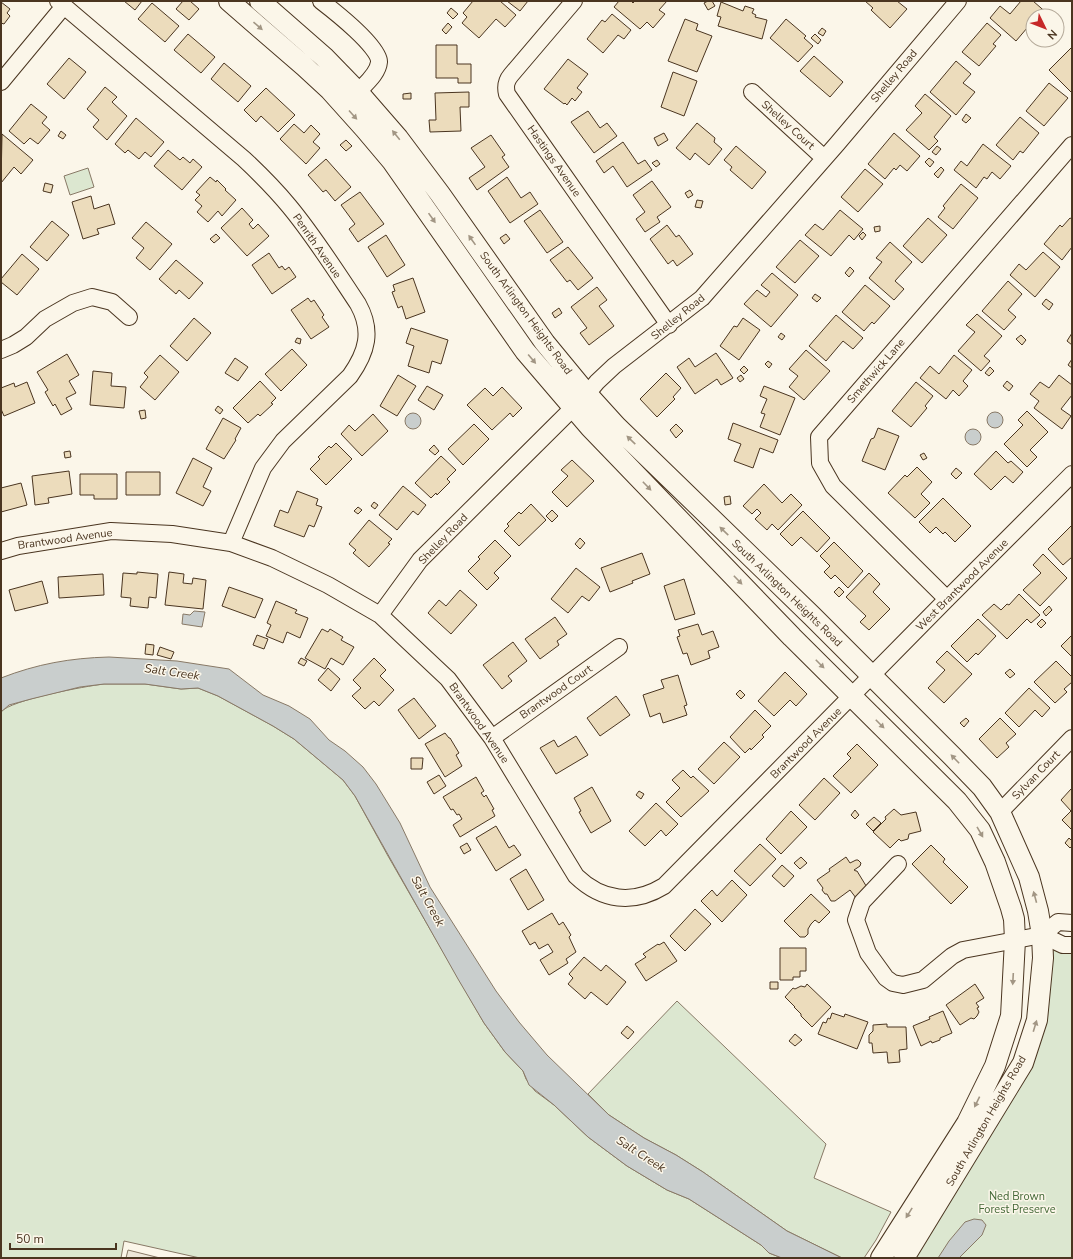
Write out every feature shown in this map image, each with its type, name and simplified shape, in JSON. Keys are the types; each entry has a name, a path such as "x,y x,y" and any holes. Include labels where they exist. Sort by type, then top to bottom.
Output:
{"main road":[{"name":"South Arlington Heights Road","path":"229,1 330,90 365,129 396,168 525,351 572,408 748,591 957,800 980,830 997,868 1014,919 1015,940 1011,1016 995,1066 967,1123 883,1256"},
{"name":"South Arlington Heights Road","path":"260,1 324,56 358,92 406,148 545,343 587,394 616,426 806,610 952,756 982,787 1000,812 1029,877 1038,911 1042,935 1043,958 1037,1020 1023,1063 904,1258"}],"street":[{"path":"321,1 366,40 379,56 378,68 358,92"},
{"name":"Hastings Avenue","path":"574,1 510,74 506,85 507,94 669,325"},
{"name":"Shelley Road","path":"380,615 420,560 587,394 597,382 614,366 702,298 824,158 956,2"},
{"path":"1,82 61,4"},
{"name":"Penrith Avenue","path":"61,4 267,180 310,233 364,314 367,326 367,336 365,347 357,366 350,376 282,441 267,462 263,468 231,543"},
{"name":"Shelley Court","path":"752,92 824,158"},
{"name":"Smethwick Lane","path":"946,599 834,486 820,463 819,437 1072,145"},
{"path":"1,350 13,345 45,320 73,303 92,297 112,302 129,317"},
{"name":"West Brantwood Avenue","path":"852,696 946,599 1072,474"},
{"name":"Brantwood Avenue","path":"1,551 18,546 111,531 172,534 231,543 272,558 328,585 380,615 448,679 492,738 576,876 584,884 604,895 614,897 635,898 655,892 664,886 852,696"},
{"name":"Brantwood Court","path":"492,738 619,647"},
{"name":"Sylvan Court","path":"1000,812 1072,738"},
{"path":"898,864 862,902 858,910 856,920 868,953 886,978 893,983 903,985 923,980 952,956 963,950 1042,935 1058,922 1072,923"},
{"path":"1042,935 1063,945 1072,945"}],"green space":[{"path":"88,168 94,187 70,195 64,176"},
{"path":"104,684 145,684 181,689 198,688 218,696 294,739 343,780 355,796 484,1023 505,1052 523,1071 526,1079 535,1091 554,1105 588,1137 627,1166 667,1190 689,1199 761,1245 769,1253 782,1258 200,1258 124,1241 121,1258 1,1258 1,712 7,707 33,698"},
{"name":"Ned Brown Forest Preserve","path":"1042,935 1072,943 1072,1258 904,1258 1023,1063"},
{"path":"677,1001 826,1144 814,1178 891,1212 876,1240 864,1258 842,1258 787,1231 703,1172 676,1155 644,1138 609,1115 588,1094"}],"shaded area":[{"path":"128,1250 160,1258 126,1258"}],"water":[{"path":"992,412 998,412 1003,417 1001,426 998,428 992,428 987,423 987,417"},
{"path":"413,413 419,415 421,421 419,427 413,429 407,427 405,421 407,415"},
{"path":"973,429 979,431 981,437 979,443 973,445 967,443 965,437 967,431"},
{"path":"194,611 205,612 202,627 182,624 183,614 190,615"},
{"name":"Salt Creek","path":"109,657 177,661 229,669 263,695 289,706 310,719 329,740 345,751 363,767 376,784 400,823 430,887 496,991 519,1022 547,1055 609,1115 644,1138 676,1155 703,1172 787,1231 842,1258 782,1258 769,1253 761,1245 689,1199 667,1190 627,1166 588,1137 554,1105 529,1085 523,1071 505,1052 484,1023 355,796 343,780 294,739 218,696 198,688 181,689 145,684 104,684 80,687 31,699 9,705 1,712 1,678 41,665 67,660"},
{"path":"974,1219 982,1220 986,1225 982,1235 959,1258 938,1258 949,1241 965,1222"}],"building":[{"path":"124,1 142,1 135,10"},
{"path":"183,1 190,1 199,9 189,20 176,9"},
{"path":"473,1 500,1 516,15 505,27 496,19 479,38 462,23 467,17 463,13"},
{"path":"507,1 528,1 520,11"},
{"path":"619,1 631,1 633,3 635,1 667,1 659,10 665,14 653,28 647,22 640,29 614,7"},
{"path":"712,1 715,6 708,10 704,3"},
{"path":"865,1 897,1 907,9 890,28 871,10 873,8"},
{"path":"1021,1 1033,1 1041,8 1025,8 1025,30 1016,41 990,18 1000,6 1010,14"},
{"path":"1,2 10,9 7,13 10,16 4,24 1,23"},
{"path":"721,2 743,11 745,6 754,9 752,13 756,15 755,17 767,20 762,39 718,26 721,17 717,16"},
{"path":"152,3 179,26 165,42 138,19"},
{"path":"451,8 458,14 453,19 447,13"},
{"path":"612,14 631,30 624,39 618,35 603,53 587,39 602,20 605,22"},
{"path":"685,19 698,24 696,30 712,36 697,72 668,61"},
{"path":"786,19 806,36 804,38 813,46 798,62 770,38"},
{"path":"448,23 452,27 446,34 442,30"},
{"path":"987,23 1001,35 993,44 996,46 979,66 962,52"},
{"path":"822,28 826,31 823,36 818,33"},
{"path":"188,34 215,57 201,73 174,50"},
{"path":"815,34 821,40 818,44 811,38"},
{"path":"436,45 457,45 457,64 471,64 471,83 458,83 458,78 436,78"},
{"path":"1072,47 1072,93 1049,70"},
{"path":"814,56 843,82 830,97 800,71"},
{"path":"69,58 86,72 64,99 47,84"},
{"path":"568,59 588,74 577,88 582,92 575,101 572,98 567,105 544,89"},
{"path":"956,61 971,74 963,83 975,92 956,115 930,92"},
{"path":"224,63 251,86 238,102 211,79"},
{"path":"673,72 697,81 684,116 661,107"},
{"path":"1049,83 1068,98 1044,126 1026,111"},
{"path":"105,87 117,97 112,102 127,116 107,140 93,127 99,120 87,109"},
{"path":"266,88 295,115 278,132 261,116 256,122 244,110"},
{"path":"469,92 469,107 460,107 461,131 430,132 429,120 436,120 435,93"},
{"path":"411,93 411,99 403,99 403,94"},
{"path":"925,94 951,116 934,137 938,141 929,150 906,130 922,113 915,106"},
{"path":"31,104 47,117 42,123 50,130 38,144 30,138 24,144 9,131"},
{"path":"588,111 600,128 607,123 617,136 594,153 571,122"},
{"path":"966,114 971,118 966,123 962,120"},
{"path":"1020,117 1039,133 1023,153 1020,151 1013,160 996,145"},
{"path":"136,118 164,142 151,157 145,152 139,159 128,150 125,153 115,144"},
{"path":"697,123 715,138 714,142 722,149 709,165 695,153 690,160 676,148"},
{"path":"294,124 304,133 311,125 320,134 313,142 320,148 306,164 280,139"},
{"path":"61,131 66,135 63,139 58,136"},
{"path":"664,133 668,140 658,146 654,138"},
{"path":"894,133 920,156 907,171 900,165 896,170 894,168 885,179 868,164"},
{"path":"2,134 33,160 21,174 14,167 1,183"},
{"path":"491,135 505,155 502,157 509,167 477,190 469,178 485,167 471,148"},
{"path":"346,140 352,146 346,151 340,145"},
{"path":"623,142 638,164 645,160 652,170 627,187 613,166 604,173 596,161"},
{"path":"983,144 1011,166 1000,179 992,172 987,179 984,177 976,188 954,170 961,161 967,166"},
{"path":"736,146 766,172 752,189 730,170 732,167 724,160"},
{"path":"937,146 941,149 936,155 932,152"},
{"path":"168,150 180,160 183,157 190,163 193,159 202,167 182,190 154,166"},
{"path":"929,158 934,162 930,167 925,162"},
{"path":"326,159 351,187 335,201 326,190 323,192 308,175"},
{"path":"657,160 660,164 656,167 652,163"},
{"path":"941,167 944,170 938,178 934,174"},
{"path":"865,169 883,184 858,212 841,197"},
{"path":"210,177 216,182 217,180 236,200 222,216 218,211 208,222 197,212 202,206 195,200 200,195 196,192"},
{"path":"507,177 521,198 530,192 538,204 510,223 488,191"},
{"path":"652,181 671,207 657,217 660,222 645,232 636,219 645,212 633,195"},
{"path":"45,183 53,185 51,193 43,191"},
{"path":"961,184 978,198 953,229 938,217 945,208 943,206"},
{"path":"690,190 693,195 688,198 685,193"},
{"path":"360,192 384,224 358,242 349,229 355,224 341,205"},
{"path":"91,196 94,209 109,204 115,224 97,229 99,234 83,239 72,202"},
{"path":"697,200 703,201 701,208 695,207"},
{"path":"242,208 253,220 249,224 253,229 258,224 269,236 247,256 221,228"},
{"path":"540,210 563,242 547,253 524,221"},
{"path":"840,210 863,229 854,240 849,235 831,256 805,235 815,224 823,230"},
{"path":"928,218 947,235 922,263 903,246"},
{"path":"1070,218 1072,219 1072,247 1062,260 1044,244 1060,225 1062,227"},
{"path":"52,221 69,235 47,261 30,247"},
{"path":"146,222 172,244 150,270 136,258 144,248 132,238"},
{"path":"667,225 676,237 679,235 693,254 677,266 673,260 668,264 650,239"},
{"path":"880,226 880,231 875,232 874,227"},
{"path":"863,232 866,235 862,240 859,236"},
{"path":"216,234 220,238 214,243 210,239"},
{"path":"506,234 510,239 504,244 500,238"},
{"path":"386,235 405,265 387,277 368,247"},
{"path":"800,240 819,256 795,283 776,267"},
{"path":"890,242 912,262 895,281 904,289 894,300 869,278 882,262 876,258"},
{"path":"568,247 593,278 578,290 570,280 567,282 550,260"},
{"path":"1043,252 1060,267 1035,297 1010,275 1019,264 1026,270"},
{"path":"269,253 279,268 282,266 285,270 289,267 296,277 272,294 252,265"},
{"path":"22,254 39,269 17,295 1,282 1,279"},
{"path":"176,260 203,283 189,299 179,290 176,294 159,279"},
{"path":"850,267 854,271 849,277 845,273"},
{"path":"772,273 798,295 771,327 744,304 757,290 766,297 770,292 761,285"},
{"path":"413,278 425,312 406,319 402,306 398,308 392,292 395,291 393,285"},
{"path":"1008,281 1022,294 1008,310 1016,317 1004,330 982,311"},
{"path":"865,285 890,306 874,324 872,322 864,331 842,312"},
{"path":"597,287 607,300 599,306 614,326 589,345 580,333 587,328 571,307"},
{"path":"815,294 821,298 817,302 812,298"},
{"path":"308,298 311,302 314,300 324,315 322,317 329,327 311,339 291,310"},
{"path":"1046,299 1053,304 1049,310 1042,304"},
{"path":"559,308 562,313 555,318 552,313"},
{"path":"977,314 1002,336 984,356 990,361 981,371 958,351 975,332 966,325"},
{"path":"836,315 863,338 853,349 843,341 826,361 809,346"},
{"path":"194,318 211,333 187,361 170,346"},
{"path":"743,318 760,330 739,360 720,346 734,326 737,327"},
{"path":"411,328 448,340 441,364 432,361 429,373 408,366 414,346 406,343"},
{"path":"781,333 785,336 782,340 778,337"},
{"path":"1072,333 1072,345 1067,341"},
{"path":"1021,335 1026,340 1022,345 1016,339"},
{"path":"297,338 301,339 300,344 295,342"},
{"path":"292,349 307,365 281,391 265,374"},
{"path":"806,350 830,371 804,400 789,387 798,376 789,369"},
{"path":"716,353 733,378 721,385 717,379 695,394 677,367 689,358 695,367"},
{"path":"67,354 79,375 69,381 76,393 66,398 72,409 61,415 55,404 53,406 45,392 48,390 37,372"},
{"path":"160,355 179,372 155,400 140,387 148,377 144,373"},
{"path":"954,355 972,370 963,381 968,386 959,396 953,390 946,399 920,378 930,366 939,374"},
{"path":"235,358 248,367 238,381 225,373"},
{"path":"1072,359 1072,368 1068,365"},
{"path":"768,361 772,364 769,368 765,364"},
{"path":"744,366 748,370 744,374 740,370"},
{"path":"990,367 994,371 989,376 985,373"},
{"path":"93,371 112,373 111,386 126,387 124,408 90,405"},
{"path":"666,373 681,388 673,397 675,399 657,417 640,399"},
{"path":"398,375 416,386 397,416 380,406"},
{"path":"741,375 744,379 740,382 737,378"},
{"path":"1059,375 1072,385 1072,395 1061,409 1071,416 1062,429 1034,408 1039,401 1030,394 1040,382 1049,388"},
{"path":"260,381 276,398 271,403 273,404 260,416 258,414 248,423 233,408"},
{"path":"1007,381 1013,386 1009,391 1003,386"},
{"path":"27,382 35,403 4,416 1,409 1,388 14,383 15,387"},
{"path":"916,382 933,396 925,406 927,408 911,427 892,411"},
{"path":"427,386 443,395 434,410 418,400"},
{"path":"764,386 795,398 780,435 760,427 765,414 761,413 767,399 760,396"},
{"path":"502,387 522,408 513,417 510,413 492,430 467,405 485,388 493,396"},
{"path":"218,406 223,410 220,414 215,410"},
{"path":"145,410 146,418 141,419 139,411"},
{"path":"1027,411 1048,432 1030,450 1037,457 1027,467 1004,444 1023,425 1018,420"},
{"path":"373,414 388,431 362,456 341,434 349,425 355,431"},
{"path":"223,418 241,428 235,439 236,440 224,459 206,449"},
{"path":"733,423 778,440 773,453 760,448 753,468 734,461 741,444 728,439"},
{"path":"474,424 489,439 463,465 448,449"},
{"path":"676,424 683,431 676,438 670,430"},
{"path":"878,428 899,436 885,470 862,461 871,439 874,438"},
{"path":"336,443 352,459 326,485 310,469 320,459 318,457 329,446 331,448"},
{"path":"434,445 439,451 435,455 429,450"},
{"path":"70,451 71,457 65,458 64,452"},
{"path":"996,451 1008,463 1011,461 1023,472 1013,483 1005,476 991,490 974,474"},
{"path":"924,453 927,458 923,460 920,455"},
{"path":"441,456 456,470 447,479 450,482 437,495 436,493 431,498 415,483"},
{"path":"193,458 212,468 203,487 211,491 203,506 176,493"},
{"path":"572,460 594,481 567,507 552,492 568,476 561,470"},
{"path":"917,467 932,482 921,494 930,503 915,518 888,493 905,475 907,477"},
{"path":"956,468 962,473 956,479 951,474"},
{"path":"69,471 72,494 48,498 49,503 35,505 32,476"},
{"path":"126,472 160,472 160,495 126,495"},
{"path":"80,474 117,474 117,499 94,499 94,495 80,495"},
{"path":"21,483 27,505 1,512 1,488"},
{"path":"764,484 782,503 791,494 802,505 778,530 772,524 767,530 755,519 761,513 757,509 752,514 743,506"},
{"path":"403,486 426,505 418,515 413,511 397,530 379,515"},
{"path":"297,491 318,499 316,505 322,507 314,527 309,525 304,537 274,526 280,510 288,513"},
{"path":"730,496 731,504 725,505 724,497"},
{"path":"943,498 971,526 955,542 945,532 943,534 936,527 930,533 919,522"},
{"path":"374,502 378,505 375,509 371,506"},
{"path":"531,504 546,520 519,546 504,531 509,526 507,524 519,512 521,514"},
{"path":"358,507 362,510 358,514 354,511"},
{"path":"552,510 558,516 552,522 546,516"},
{"path":"803,511 830,538 817,552 801,537 792,546 780,534"},
{"path":"369,520 392,539 388,543 390,544 369,567 353,553 356,550 349,544"},
{"path":"1072,525 1072,557 1063,565 1048,549"},
{"path":"580,538 585,543 580,549 575,544"},
{"path":"495,540 511,556 494,573 499,578 487,590 468,571 480,559 478,557"},
{"path":"834,542 863,571 848,588 835,575 831,579 824,572 830,566 820,556"},
{"path":"642,553 650,574 632,581 633,583 610,592 601,568"},
{"path":"1043,554 1067,578 1040,606 1023,590 1041,573 1033,565"},
{"path":"576,568 600,587 589,601 582,596 568,613 551,599"},
{"path":"137,572 158,574 156,598 149,597 148,608 130,606 131,598 121,597 123,573 137,574"},
{"path":"169,572 184,574 183,583 192,584 193,578 206,580 203,609 165,605"},
{"path":"869,573 880,584 873,592 890,609 869,630 860,622 866,616 846,597"},
{"path":"103,574 104,595 59,598 58,577"},
{"path":"684,579 695,614 675,620 664,586"},
{"path":"42,581 48,603 15,611 9,590"},
{"path":"229,587 263,599 255,618 222,606"},
{"path":"839,587 844,592 839,597 834,592"},
{"path":"460,590 477,605 451,634 428,613 439,600 446,606"},
{"path":"1019,594 1040,615 1031,623 1027,619 1007,639 982,615 994,604 1001,610 1007,604 1009,605"},
{"path":"276,601 297,610 295,613 308,618 300,638 287,632 283,643 266,636 271,625 267,623"},
{"path":"1049,606 1052,610 1046,616 1043,612"},
{"path":"555,617 567,634 557,641 559,645 540,659 525,639"},
{"path":"978,619 996,636 978,655 976,653 967,662 951,646"},
{"path":"1042,619 1046,623 1041,628 1037,624"},
{"path":"698,624 702,635 713,631 719,647 708,651 710,658 691,665 687,653 683,654 677,637 680,636 678,630"},
{"path":"322,629 328,632 330,629 343,637 341,640 354,647 343,665 331,658 325,669 305,658"},
{"path":"257,635 268,639 264,649 253,645"},
{"path":"1072,635 1072,657 1061,646"},
{"path":"513,642 527,661 508,676 512,681 502,689 483,665"},
{"path":"146,644 154,645 153,655 145,654"},
{"path":"160,647 174,652 171,659 157,655"},
{"path":"947,651 972,674 944,703 928,688 945,670 936,662"},
{"path":"301,658 307,661 304,666 298,663"},
{"path":"374,658 386,670 380,676 394,690 379,706 374,701 365,709 352,696 361,688 353,680"},
{"path":"1056,661 1072,677 1072,682 1064,689 1067,692 1055,703 1034,682"},
{"path":"328,668 340,679 331,691 318,680"},
{"path":"1010,669 1015,674 1010,678 1005,673"},
{"path":"785,672 807,694 796,706 790,700 774,716 758,701"},
{"path":"678,675 687,705 684,706 687,715 663,723 660,713 650,717 643,695 664,688 661,680"},
{"path":"1029,688 1050,708 1042,717 1035,710 1019,727 1005,713"},
{"path":"740,690 745,695 741,699 736,694"},
{"path":"616,696 630,715 600,736 587,718"},
{"path":"414,698 436,726 419,739 398,710"},
{"path":"755,710 771,726 762,735 764,737 751,750 750,748 745,753 730,737"},
{"path":"966,718 969,721 964,727 960,723"},
{"path":"1000,718 1016,734 1006,743 1009,747 997,758 979,739"},
{"path":"445,733 450,738 459,753 456,755 462,766 445,777 425,744"},
{"path":"576,736 588,755 556,774 540,748 554,740 558,747"},
{"path":"724,742 740,757 714,784 698,769"},
{"path":"857,744 878,765 851,793 833,776 851,758 847,754"},
{"path":"411,758 423,758 422,769 411,769"},
{"path":"683,770 691,778 693,776 709,791 681,817 666,802 680,788 672,780"},
{"path":"439,775 446,786 434,794 427,782"},
{"path":"476,777 484,791 481,793 484,797 486,795 494,809 492,810 495,816 460,837 453,825 462,819 453,809 451,810 443,797"},
{"path":"824,778 840,793 815,820 799,805"},
{"path":"592,787 611,821 591,833 579,812 581,811 574,798"},
{"path":"1071,789 1072,830 1062,820 1071,811 1061,800"},
{"path":"639,791 644,794 641,799 636,795"},
{"path":"656,803 678,824 666,836 661,830 645,846 629,831"},
{"path":"894,809 901,815 916,812 921,831 909,834 908,839 901,841 899,839 890,848 873,832 886,819 885,817"},
{"path":"855,810 859,815 855,819 851,815"},
{"path":"791,811 807,827 781,854 766,839"},
{"path":"874,817 881,823 873,831 866,824"},
{"path":"496,826 509,848 514,845 521,855 496,871 476,838"},
{"path":"1069,838 1072,841 1072,846 1070,848 1065,843"},
{"path":"467,843 471,850 464,854 460,847"},
{"path":"760,844 776,859 750,886 734,871"},
{"path":"931,845 945,859 943,862 968,887 951,904 912,864"},
{"path":"801,857 807,863 800,869 794,863"},
{"path":"846,857 850,863 858,860 861,863 860,866 854,870 857,871 868,889 856,898 850,890 835,901 831,901 827,894 825,894 822,890 823,888 817,880"},
{"path":"782,865 794,876 784,887 772,876"},
{"path":"526,869 544,900 528,910 510,879"},
{"path":"732,880 747,895 722,922 701,901 712,890 717,896"},
{"path":"811,894 830,912 819,923 815,920 808,929 808,934 805,937 800,937 784,921"},
{"path":"695,909 711,924 685,951 670,936"},
{"path":"552,913 559,925 563,922 571,935 569,937 576,952 566,959 568,963 549,975 540,960 553,952 548,944 539,949 535,942 530,945 522,931"},
{"path":"664,942 677,961 646,981 635,964 646,957 643,954 658,944 659,945"},
{"path":"780,948 806,948 806,971 800,971 800,977 793,977 793,980 780,980"},
{"path":"584,957 601,971 606,965 626,982 607,1005 591,992 585,999 568,984 573,978 569,974"},
{"path":"770,982 778,982 778,989 770,989"},
{"path":"807,984 831,1007 812,1027 785,997 793,988 795,989 801,986 805,987"},
{"path":"975,984 984,998 976,1003 979,1007 977,1008 979,1012 974,1019 971,1018 960,1025 946,1005"},
{"path":"943,1011 952,1033 940,1038 940,1040 932,1043 931,1041 921,1046 913,1026 930,1019 929,1017"},
{"path":"832,1013 844,1017 845,1014 868,1022 857,1049 818,1034 823,1022 826,1023 828,1018 830,1019"},
{"path":"887,1024 887,1027 906,1027 907,1049 899,1050 900,1062 888,1063 887,1052 873,1053 872,1043 869,1043 869,1035 873,1031 873,1025"},
{"path":"627,1026 634,1032 628,1039 621,1033"},
{"path":"795,1034 802,1040 795,1046 789,1041"}]}
